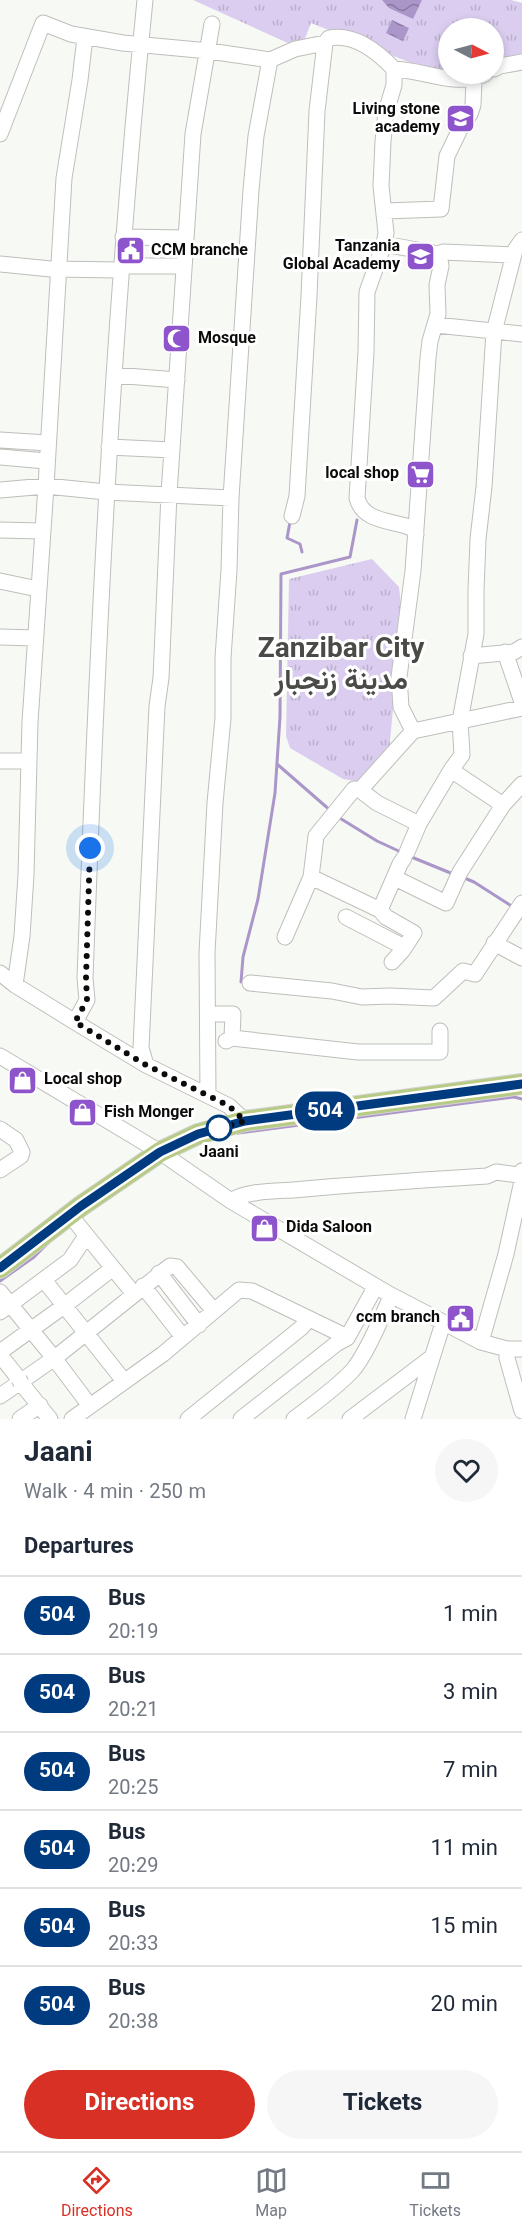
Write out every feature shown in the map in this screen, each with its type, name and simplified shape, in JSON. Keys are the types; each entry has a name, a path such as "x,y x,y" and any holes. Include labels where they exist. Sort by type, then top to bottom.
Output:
{"main road":[{"path":"0,1268 70,1215 160,1152 198,1134 245,1121 522,1084"}],"street":[{"path":"75,1022 87,1000 93,765 106,492 120,270 145,0"},
{"path":"0,134 5,107 42,23 85,37 270,60 295,49 325,43"},
{"path":"146,1065 141,1048 169,494 193,134 212,24"},
{"path":"15,985 23,926 35,638 64,178 85,37"},
{"path":"292,516 297,496 317,111 325,43 329,38 336,37 350,40 377,51 394,69 438,76"},
{"path":"208,1095 207,953 215,803 223,718 223,658 231,498 251,190 256,136 270,60"},
{"path":"504,65 522,62"},
{"path":"394,69 394,85 386,112 383,141 381,186 386,233 367,292 367,341 357,498 359,507 366,514 412,528 416,534"},
{"path":"385,211 441,209 447,156 463,123 470,114 478,84"},
{"path":"123,237 186,238"},
{"path":"380,910 419,824 462,755 460,721 476,634 478,545 494,332 513,255 522,240"},
{"path":"384,244 439,254 513,255"},
{"path":"413,731 401,707 399,677 413,571 430,341 438,314 437,285 441,266 439,254"},
{"path":"0,264 51,269 120,270 126,266 184,266"},
{"path":"436,326 522,334"},
{"path":"114,375 177,380"},
{"path":"0,440 48,443"},
{"path":"109,447 172,450"},
{"path":"0,457 46,461"},
{"path":"0,490 46,486 106,492 231,498"},
{"path":"0,530 42,531"},
{"path":"0,581 38,589"},
{"path":"0,637 35,638"},
{"path":"471,656 514,652 522,647"},
{"path":"506,652 522,702"},
{"path":"360,790 413,731 522,708"},
{"path":"0,761 29,761"},
{"path":"451,770 503,805"},
{"path":"395,878 446,903 457,877 503,805 522,783"},
{"path":"285,937 310,877 316,836 354,789 360,790 377,803 419,824"},
{"path":"310,877 380,910 386,917 414,933 392,962"},
{"path":"250,983 332,992 362,998 390,996 434,998 464,971 475,974 520,907"},
{"path":"346,917 400,945 403,950"},
{"path":"494,943 522,958"},
{"path":"0,973 15,985 146,1065 229,1106 245,1121"},
{"path":"217,1014 233,1014 229,1040 358,1052 440,1052 440,1031"},
{"path":"0,1056 160,1152 231,1201 389,1294 481,1342 515,1349 507,1358 522,1411"},
{"path":"0,1130 16,1140 22,1152 21,1156 0,1170"},
{"path":"231,1201 236,1197 264,1192 382,1181 487,1176 496,1172 519,1175 522,1171"},
{"path":"481,1342 506,1254 522,1181"},
{"path":"70,1215 113,1268 138,1290 183,1337"},
{"path":"5,1308 70,1260 86,1236"},
{"path":"0,1396 86,1334 170,1266 175,1266 214,1311"},
{"path":"50,1419 0,1354 113,1268"},
{"path":"159,1274 199,1324"},
{"path":"44,1280 124,1382"},
{"path":"72,1419 183,1337 239,1290 252,1292 347,1337"},
{"path":"0,1292 5,1308 30,1330 90,1406"},
{"path":"241,1419 347,1337 372,1293"},
{"path":"294,1419 351,1372 365,1350 389,1300"},
{"path":"188,1419 301,1328 309,1319"},
{"path":"411,1417 443,1323"},
{"path":"350,1419 432,1357"},
{"path":"20,1419 40,1405"}],"green space":[{"path":"193,0 511,0 522,3 522,56 504,62 504,18 438,18 438,72 311,23 302,46 290,44"},
{"path":"372,559 399,587 402,614 389,751 360,782 343,779 290,748 286,736 289,579"}],"water":[{"path":"382,0 422,0 413,19 389,8"},
{"path":"392,20 409,28 403,41 386,33"}],"waterway":[{"path":"241,982 243,957 258,899 275,793 280,717 281,574 350,557 357,520"},
{"path":"290,522 287,538 300,544 302,552"},
{"path":"277,764 331,811"},
{"path":"338,817 377,841 403,853"},
{"path":"409,856 453,874"},
{"path":"462,877 513,907"},
{"path":"238,1133 514,1097 522,1099"},
{"path":"325,1099 347,1098"},
{"path":"0,1281 34,1257 49,1242"}],"bus line":[{"name":"504","path":"0,1268 81,1206 160,1152 198,1134 245,1121 522,1084"}],"place":[{"name":"Living stone academy","path":"461,119"},
{"name":"CCM branche","path":"130,251"},
{"name":"Tanzania Global Academy","path":"421,256"},
{"name":"Mosque","path":"177,339"},
{"name":"local shop","path":"420,474"},
{"name":"Local shop","path":"23,1080"},
{"name":"Fish Monger","path":"83,1113"},
{"name":"Jaani","path":"219,1128"},
{"name":"Dida Saloon","path":"265,1228"},
{"name":"ccm branch","path":"461,1318"}],"district":[{"name":"Zanzibar City مدينة زنجبار","path":"341,666"}],"route":[{"path":"90,848 87,1000 75,1022 146,1065 229,1106 245,1121 214,1130 219,1128"}]}
